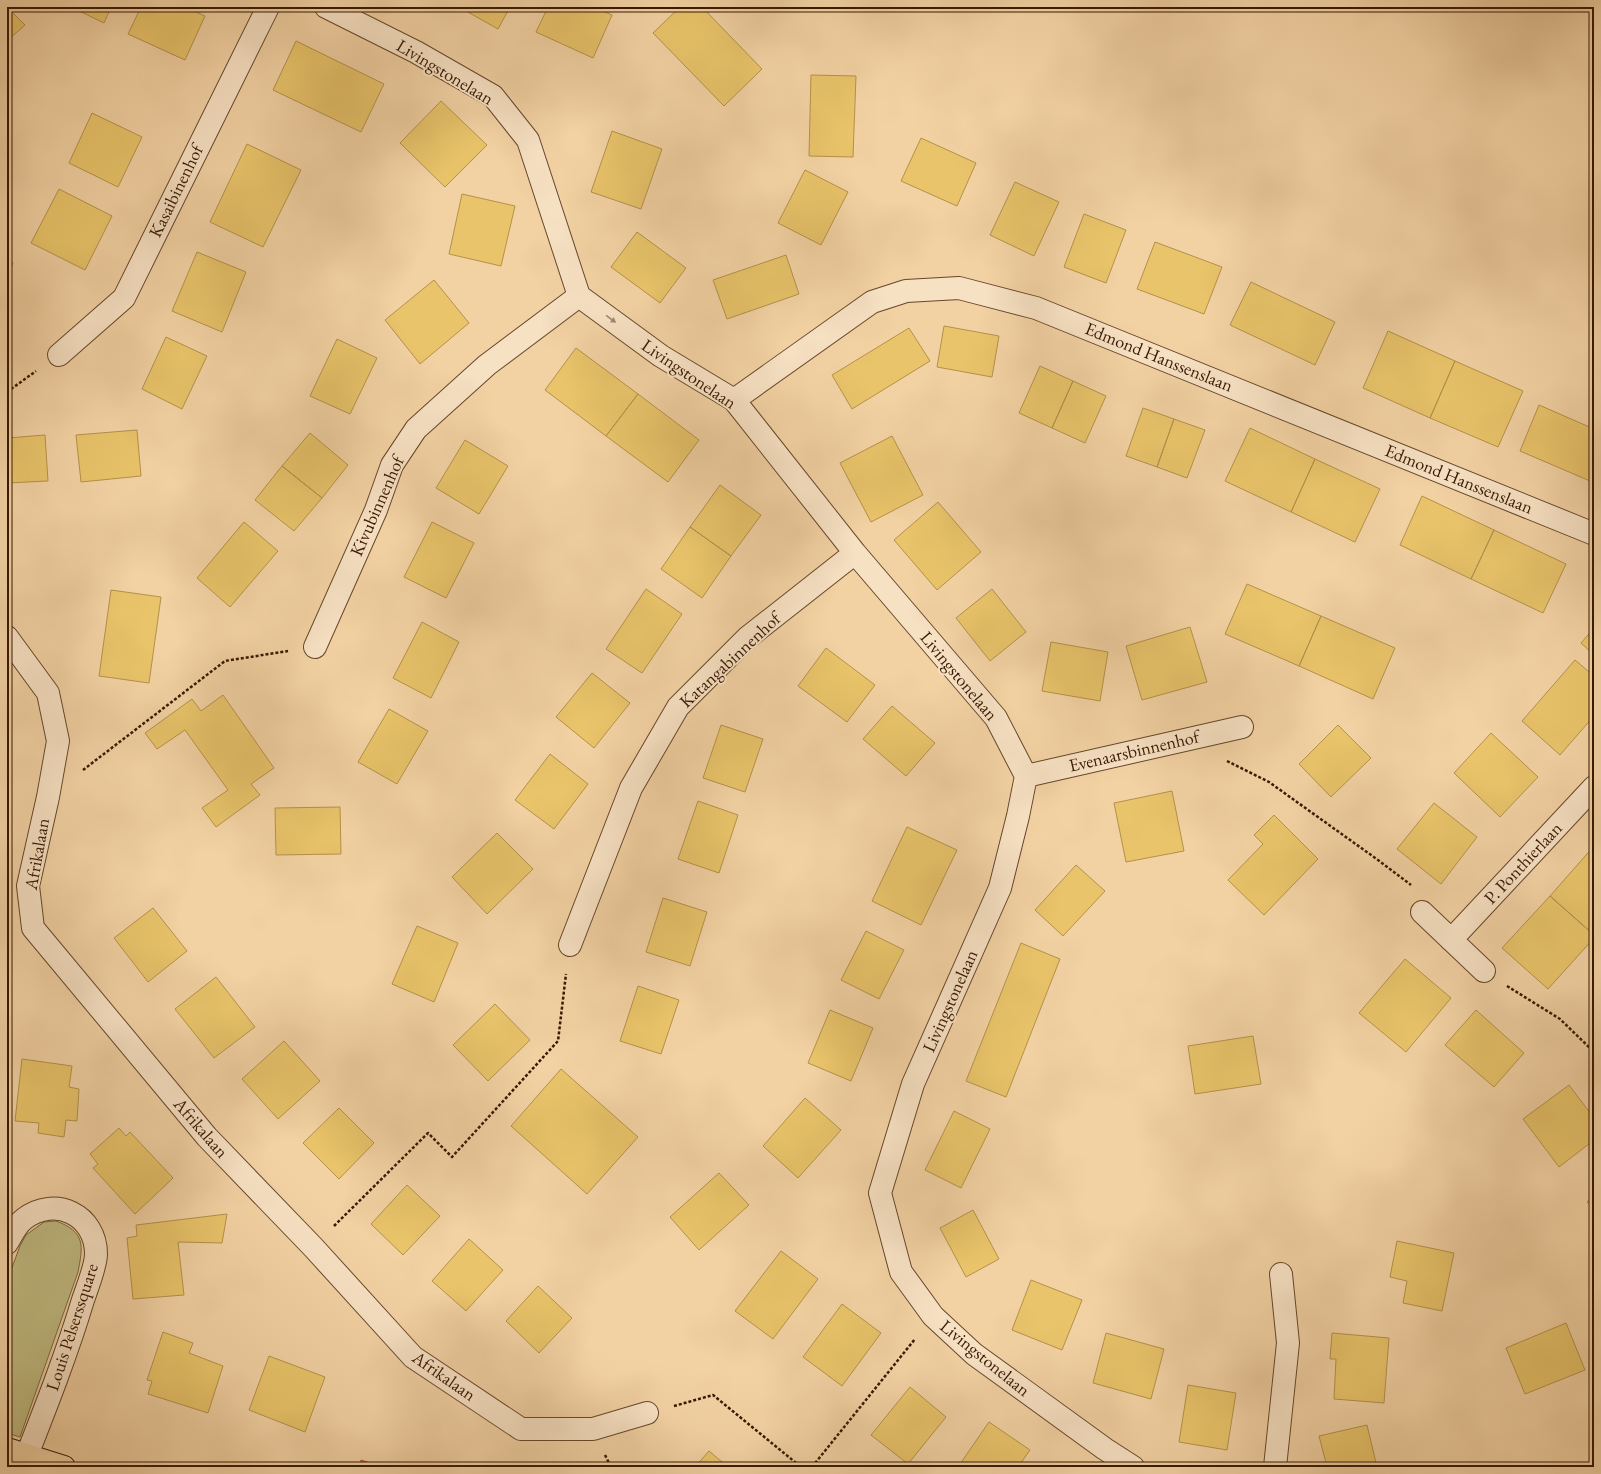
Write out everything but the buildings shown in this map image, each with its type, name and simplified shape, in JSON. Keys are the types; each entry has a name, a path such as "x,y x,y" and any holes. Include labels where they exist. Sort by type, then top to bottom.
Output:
{"main road":[{"path":"17,1452 64,1467"}],"street":[{"name":"Kasaibinenhof","path":"60,355 124,298 268,7"},
{"name":"Livingstonelaan","path":"326,7 416,52 493,96 528,140 579,296 662,356 734,400 855,552 996,718 1026,776 1018,816 1000,888 913,1084 880,1193 901,1272 933,1316 974,1354 1105,1449 1133,1467"},
{"name":"Edmond Hanssenslaan","path":"734,400 872,302 906,291 959,288 1036,308 1594,534"},
{"name":"Kivubinnenhof","path":"315,647 376,510 392,465 416,429 487,365 579,296"},
{"name":"Katangabinnenhof","path":"570,945 631,788 678,707 747,638 855,552"},
{"name":"Afrikalaan","path":"7,637 48,693 58,741 48,797 28,886 33,928 207,1137 313,1247 414,1357 521,1429 593,1429 647,1413"},
{"name":"Evenaarsbinnenhof","path":"1026,776 1242,727"},
{"name":"P. Ponthierlaan","path":"1451,940 1594,787"},
{"path":"1422,912 1484,971"},
{"name":"Louis Pelserssquare","path":"7,1243 15,1229 24,1219 36,1212 51,1208 64,1209 80,1218 88,1227 93,1239 96,1254 70,1343 17,1452"},
{"path":"1275,1467 1288,1343 1281,1274"}],"path":[{"path":"7,392 60,355"},
{"path":"48,797 225,661 315,647"},
{"path":"1185,740 1269,782 1378,860 1418,890 1422,912"},
{"path":"313,1247 428,1133 452,1157 558,1041 570,945"},
{"path":"1484,971 1560,1019 1594,1052"},
{"path":"812,1467 933,1316"},
{"path":"647,1413 713,1395 800,1467"}],"shaded area":[{"path":"56,1221 66,1225 77,1235 81,1247 80,1263 20,1437 7,1433 7,1281 20,1246 26,1235 44,1222"}]}
